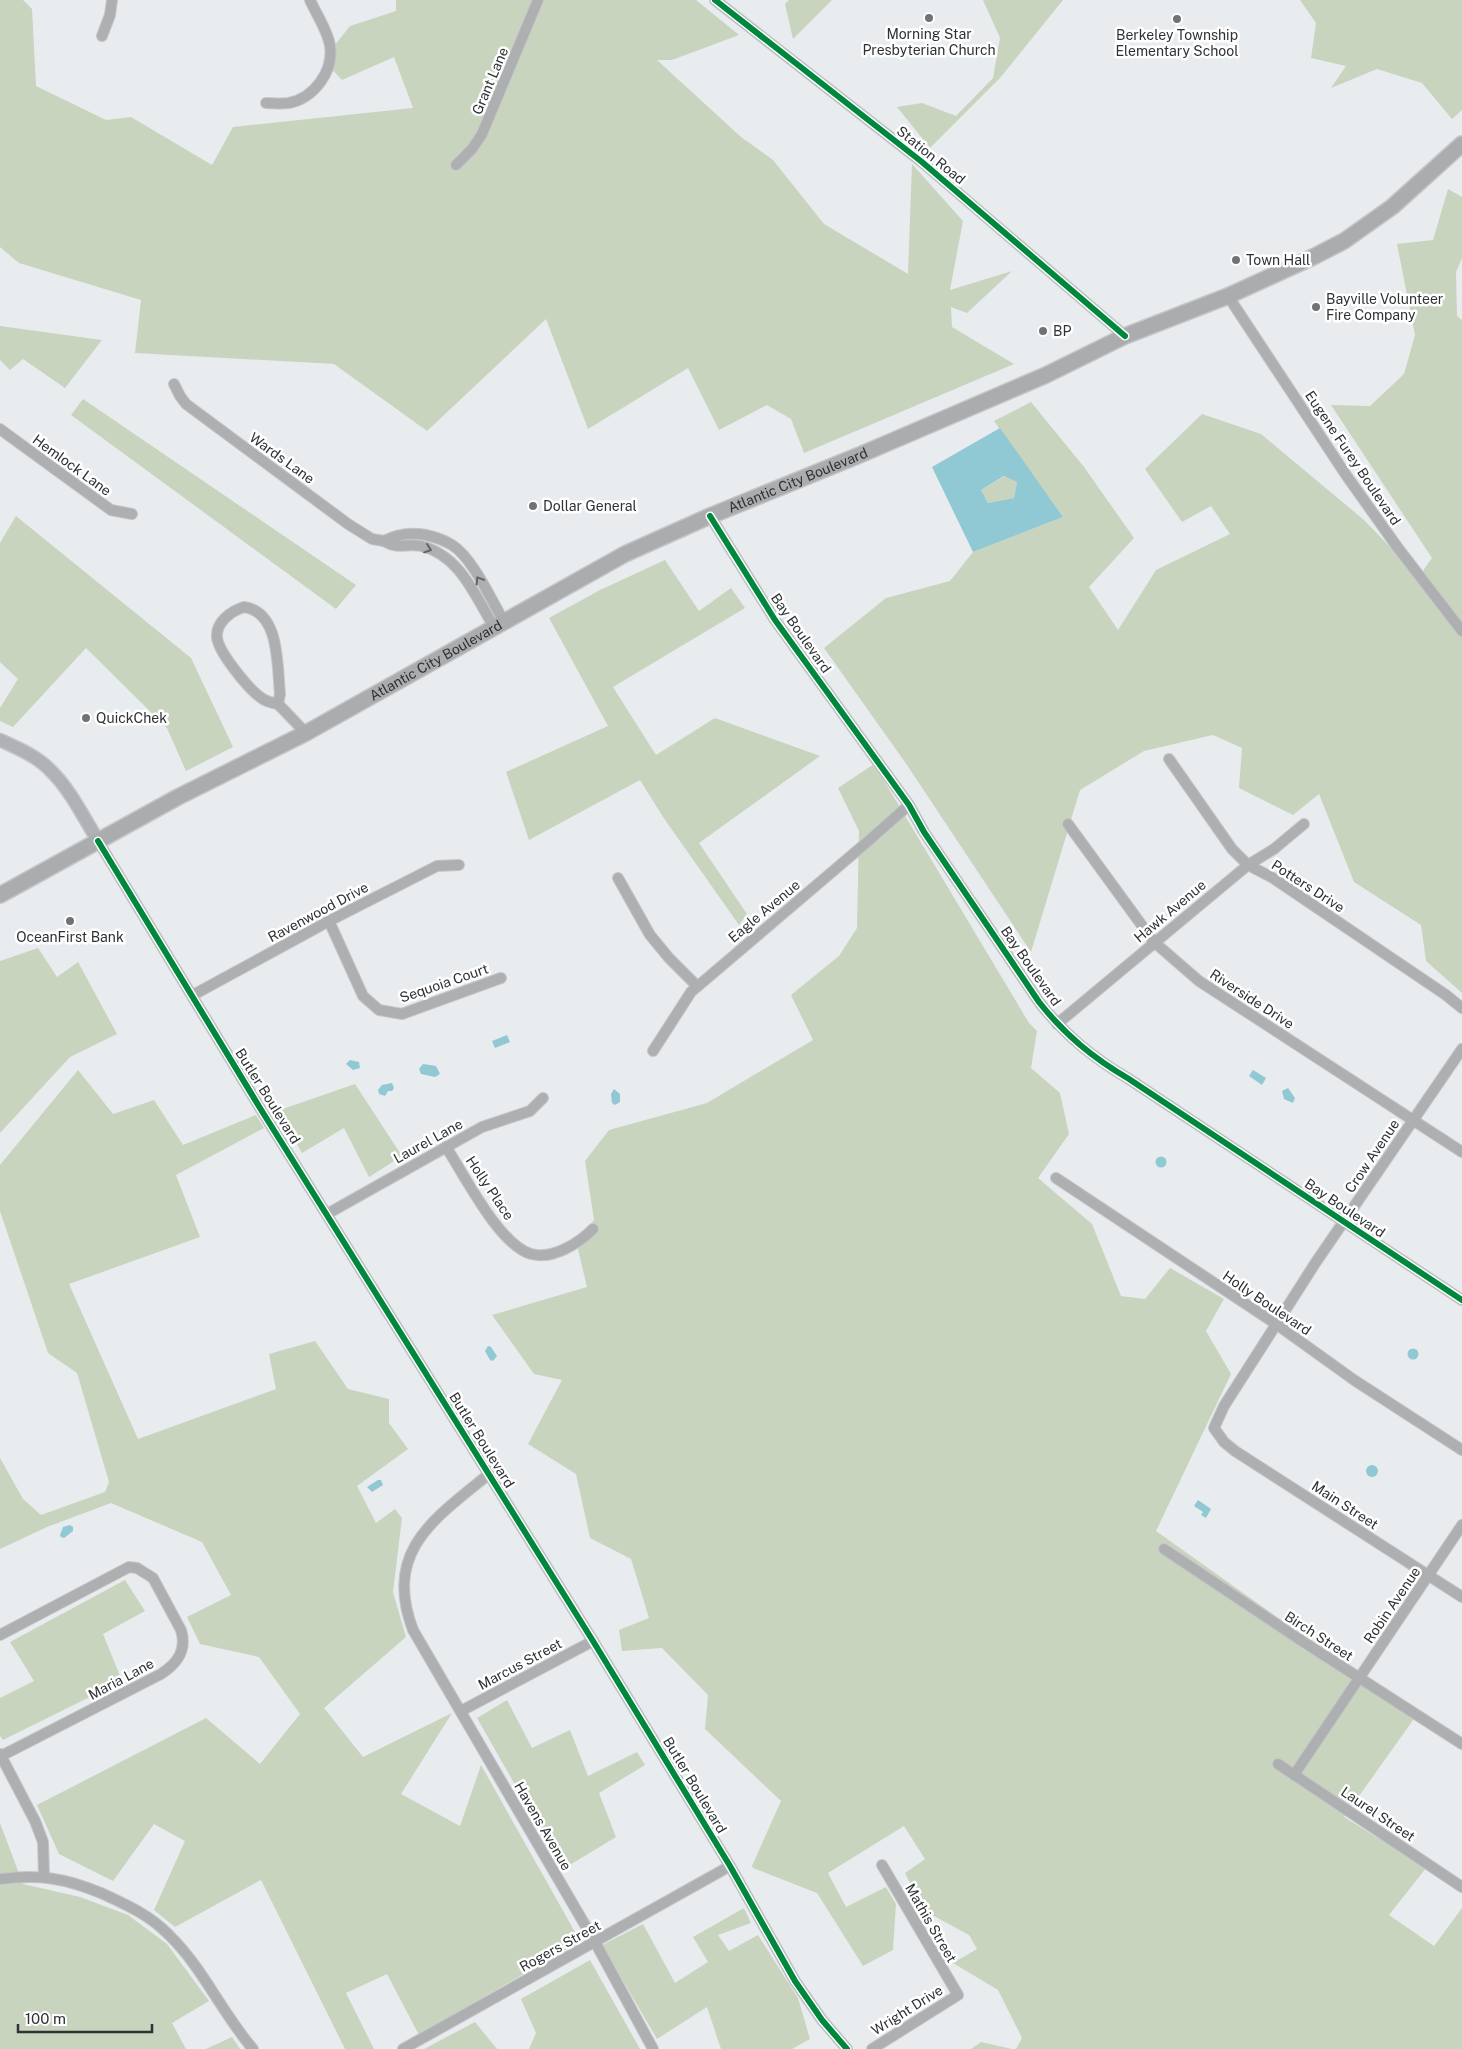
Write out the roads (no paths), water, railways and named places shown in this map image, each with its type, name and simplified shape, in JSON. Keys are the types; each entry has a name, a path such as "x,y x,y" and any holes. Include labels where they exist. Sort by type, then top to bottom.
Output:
{"highway":[{"name":"Atlantic City Boulevard","path":"0,895 178,797 306,733 625,554 710,516 862,454 1046,375 1126,336 1228,296 1278,274 1344,241 1392,206 1462,144"}],"main road":[{"path":"0,740 30,755 51,770 62,784 98,842"}],"street":[{"path":"102,36 110,15 112,0"},
{"path":"266,103 290,103 313,91 324,77 331,60 330,44 310,0"},
{"name":"Grant Lane","path":"456,165 472,149 482,134 538,0"},
{"name":"Station Road","path":"715,0 922,162 1126,336"},
{"name":"Eugene Furey Boulevard","path":"1228,296 1341,468 1398,548 1462,631"},
{"name":"Wards Lane","path":"174,384 180,396 194,410 372,540 384,540 393,546 420,546 443,555 454,563 499,625"},
{"name":"Hemlock Lane","path":"0,429 111,510 132,514"},
{"name":"Bay Boulevard","path":"710,516 775,620 909,804 924,832 1039,1002 1057,1024 1098,1060 1462,1300"},
{"path":"278,704 280,694 272,630 263,616 252,608 244,607 235,610 224,619 219,627 217,637 222,650 248,686 260,698 270,703 278,704 306,733"},
{"name":"Potters Drive","path":"1169,760 1232,849 1248,865 1298,895 1446,994 1462,1008"},
{"name":"Eagle Avenue","path":"653,1051 682,1004 697,986 866,843 909,804"},
{"name":"Riverside Drive","path":"1068,824 1154,942 1199,982 1462,1152"},
{"name":"Hawk Avenue","path":"1057,1024 1248,865 1274,849 1304,824"},
{"name":"Butler Boulevard","path":"98,842 193,995 255,1100 489,1474 730,1866 795,1981 822,2020 847,2049"},
{"name":"Ravenwood Drive","path":"193,995 328,921 437,866 459,864"},
{"path":"618,878 650,935 669,958 697,986"},
{"name":"Sequoia Court","path":"328,921 363,996 380,1010 402,1014 501,978"},
{"name":"Crow Avenue","path":"1215,1432 1215,1423 1224,1406 1276,1324 1343,1222 1462,1049"},
{"name":"Laurel Lane","path":"327,1214 482,1127 530,1111 543,1098"},
{"name":"Holly Place","path":"446,1147 493,1221 520,1248 531,1254 556,1252 583,1239 594,1229"},
{"name":"Holly Boulevard","path":"1056,1178 1276,1324 1354,1380 1462,1450"},
{"name":"Main Street","path":"1215,1432 1235,1451 1462,1597"},
{"name":"Havens Avenue","path":"489,1474 439,1516 423,1533 410,1554 404,1587 406,1612 413,1630 595,1942 653,2049"},
{"name":"Robin Avenue","path":"1294,1775 1462,1525"},
{"name":"Birch Street","path":"1164,1549 1462,1744"},
{"name":"Maria Lane","path":"0,1635 129,1567 137,1568 153,1578 184,1638 183,1649 172,1667 1,1755"},
{"name":"Marcus Street","path":"461,1711 592,1641"},
{"path":"1,1755 43,1842 44,1876"},
{"name":"Laurel Street","path":"1278,1764 1462,1887"},
{"name":"Mathis Street","path":"882,1865 958,1995"},
{"name":"Rogers Street","path":"403,2049 730,1866"},
{"path":"0,1879 44,1876 66,1880 122,1903 155,1922 191,1960 253,2049"},
{"name":"Wright Drive","path":"872,2049 958,1995"}],"water":[{"path":"1000,428 1063,517 973,552 932,467","holes":["1004,476 1017,482 1014,498 988,503 981,490"]},
{"path":"507,1035 510,1042 495,1048 492,1041"},
{"path":"350,1060 359,1062 360,1068 353,1070 346,1064"},
{"path":"423,1064 436,1066 440,1074 435,1077 421,1074 419,1069"},
{"path":"1253,1070 1266,1078 1262,1085 1249,1076"},
{"path":"392,1083 394,1088 392,1091 388,1091 385,1096 379,1094 378,1090 382,1085"},
{"path":"1288,1088 1295,1098 1293,1103 1284,1099 1282,1091"},
{"path":"614,1089 620,1094 620,1102 615,1105 612,1103 611,1094"},
{"path":"1161,1156 1167,1162 1161,1168 1155,1162"},
{"path":"488,1346 491,1347 497,1356 493,1361 490,1360 485,1351"},
{"path":"1413,1348 1419,1354 1413,1360 1407,1354"},
{"path":"1370,1465 1374,1465 1378,1471 1374,1477 1370,1477 1366,1473 1366,1469"},
{"path":"381,1480 383,1485 372,1492 367,1487"},
{"path":"1198,1500 1211,1509 1206,1518 1201,1515 1203,1512 1194,1506"},
{"path":"70,1525 73,1527 73,1531 64,1538 61,1537 63,1527"}],"place":[{"name":"Morning Star Presbyterian Church","path":"929,18"},
{"name":"Berkeley Township Elementary School","path":"1177,19"},
{"name":"Town Hall","path":"1236,260"},
{"name":"Bayville Volunteer Fire Company","path":"1316,307"},
{"name":"BP","path":"1043,331"},
{"name":"Dollar General","path":"533,506"},
{"name":"QuickChek","path":"86,718"},
{"name":"OceanFirst Bank","path":"70,921"}]}
